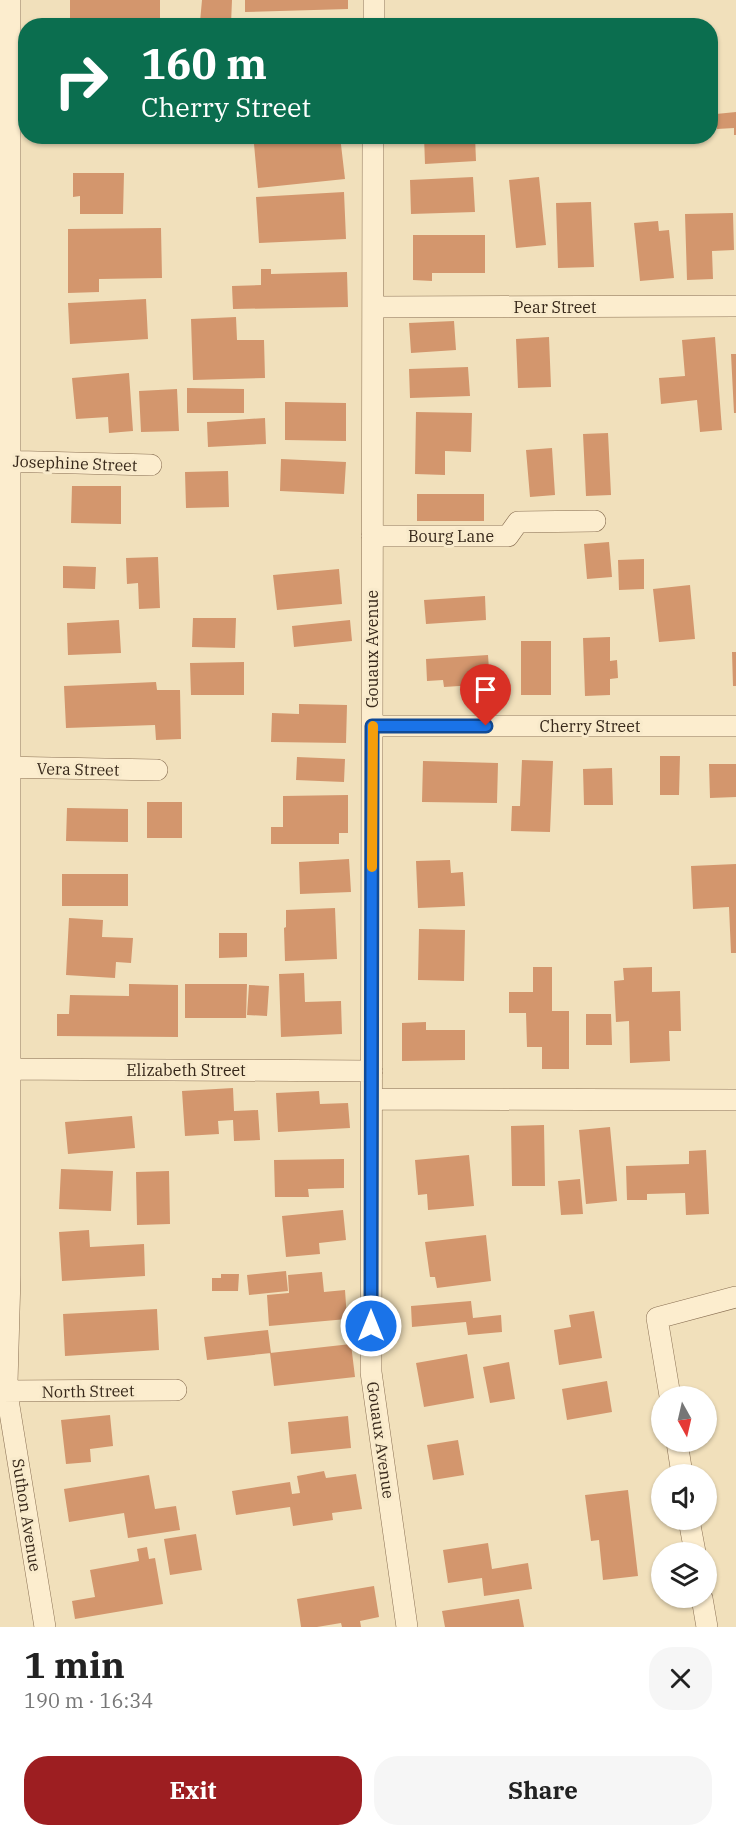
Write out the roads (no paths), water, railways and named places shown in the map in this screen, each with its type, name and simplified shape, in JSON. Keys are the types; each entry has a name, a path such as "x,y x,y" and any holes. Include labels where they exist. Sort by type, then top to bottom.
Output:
{"street":[{"name":"Suthon Avenue","path":"10,0 12,136 5,461 5,1069 10,1265 4,1391 45,1627"},
{"path":"374,0 374,18"},
{"name":"Gouaux Avenue","path":"373,144 371,1372 407,1627"},
{"name":"Pear Street","path":"373,307 736,306"},
{"name":"Josephine Street","path":"5,461 151,465"},
{"name":"Bourg Lane","path":"372,536 508,536 519,522 595,521"},
{"name":"Cherry Street","path":"372,726 736,726"},
{"name":"Vera Street","path":"5,767 157,770"},
{"name":"Elizabeth Street","path":"5,1069 372,1071"},
{"path":"372,1099 736,1100"},
{"path":"667,1386 657,1318 736,1297"},
{"name":"North Street","path":"4,1391 176,1390"},
{"path":"704,1608 707,1627"}]}
